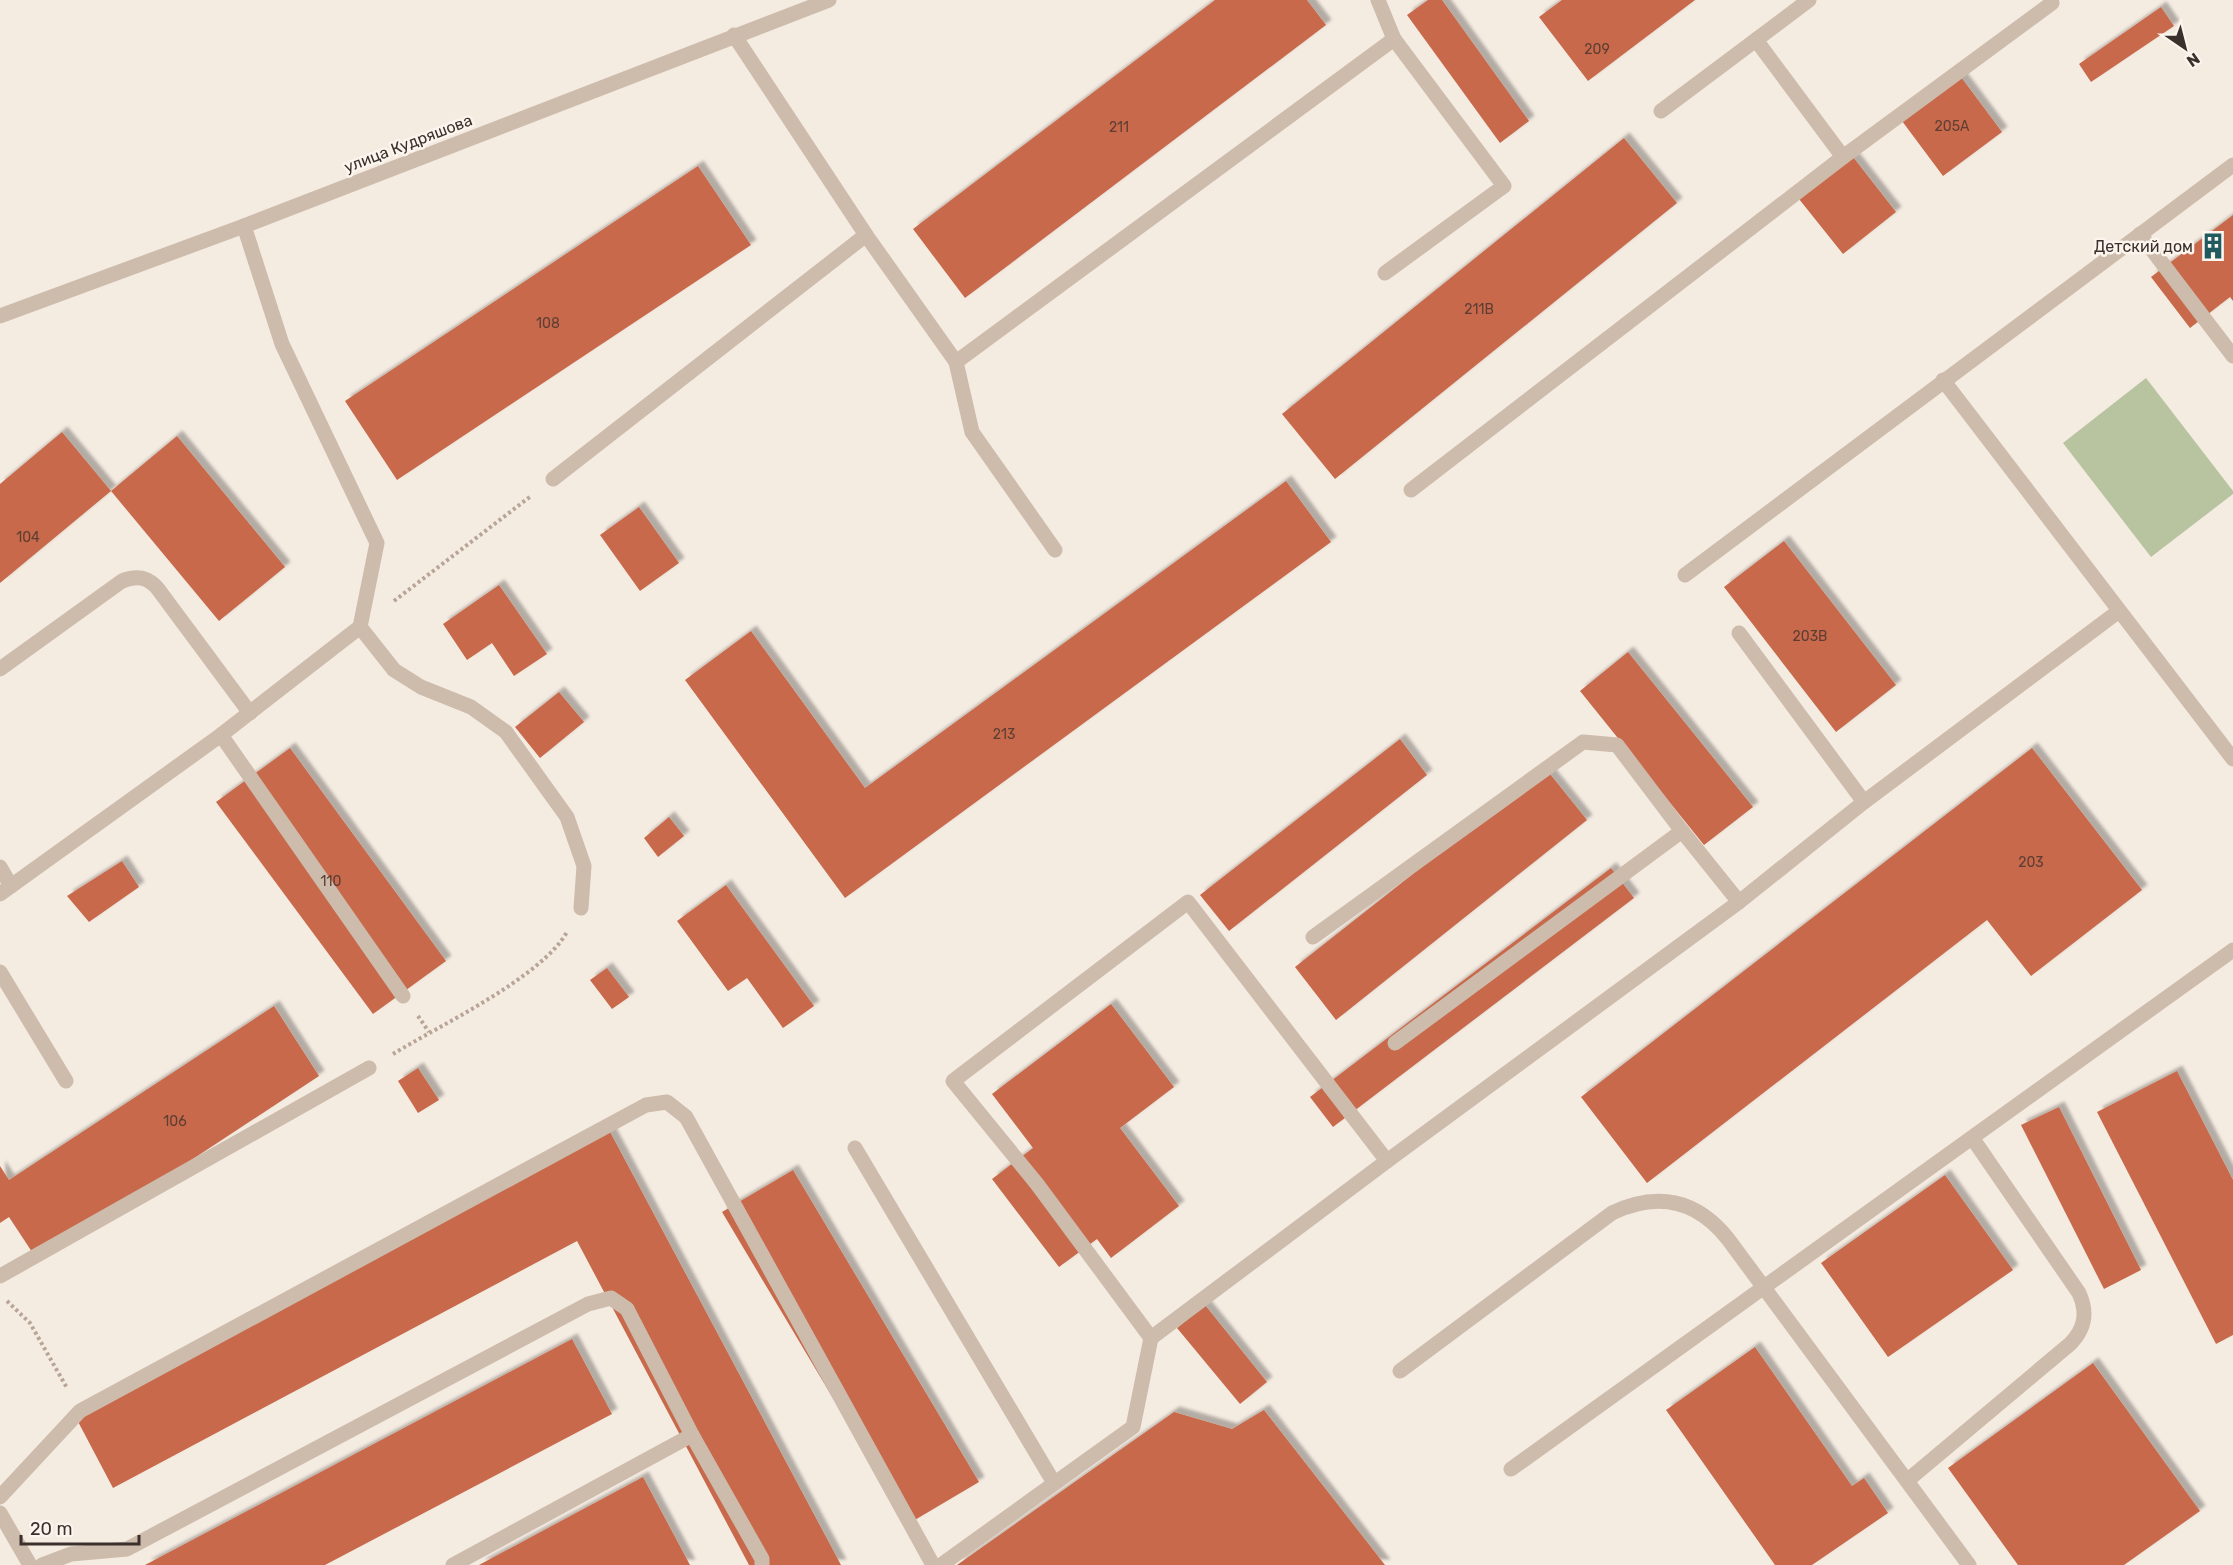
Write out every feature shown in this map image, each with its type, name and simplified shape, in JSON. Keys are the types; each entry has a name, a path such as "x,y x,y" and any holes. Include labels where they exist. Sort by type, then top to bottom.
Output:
{"street":[{"name":"улица Кудряшова","path":"0,316 244,226 829,0"},
{"path":"1378,0 1394,39 1504,186 1385,273"},
{"path":"1661,111 1809,0"},
{"path":"1411,490 1843,157 2052,1"},
{"path":"734,35 866,235 956,362 972,432 1055,550"},
{"path":"956,362 1394,39"},
{"path":"1756,40 1843,157"},
{"path":"1685,574 2233,165"},
{"path":"0,867 5,890 221,735 360,627 377,543 282,344 244,226"},
{"path":"2140,234 2233,356"},
{"path":"553,479 866,235"},
{"path":"1943,380 2233,759"},
{"path":"0,669 122,580 138,577 153,583 250,713"},
{"path":"941,1565 1134,1427 1151,1338 1739,902 1864,802 2119,610"},
{"path":"360,627 394,670 421,687 471,707 506,732 567,817 584,866 581,908"},
{"path":"1739,633 1864,802"},
{"path":"221,735 404,996"},
{"path":"1313,937 1583,742 1617,745 1739,902"},
{"path":"1395,1043 1682,831"},
{"path":"1151,1338 1037,1184 953,1081 1188,902 1387,1161"},
{"path":"1511,1469 2233,950"},
{"path":"0,972 66,1081"},
{"path":"0,1276 369,1068"},
{"path":"0,1497 80,1411 646,1105 667,1102 686,1117 933,1565"},
{"path":"1908,1480 2070,1344 2078,1336 2085,1315 2079,1293 1973,1139"},
{"path":"855,1148 1054,1483"},
{"path":"1400,1371 1612,1213 1643,1202 1676,1203 1706,1216 1718,1227 1969,1565"},
{"path":"42,1565 71,1554 127,1550 588,1304 610,1298 627,1309 692,1434 762,1559 762,1565"},
{"path":"453,1565 692,1434"},
{"path":"0,1513 30,1565"}],"path":[{"path":"360,627 553,479"},
{"path":"369,1068 521,978 559,946 581,908"},
{"path":"0,1295 30,1323 80,1411"}],"green space":[{"path":"2146,378 2233,491 2233,494 2151,557 2063,443"}],"building":[{"path":"1215,0 1307,0 1326,25 965,298 913,229"},
{"path":"1428,0 1442,0 1529,121 1500,143 1407,15"},
{"path":"1562,0 1695,0 1588,81 1539,17"},
{"path":"2161,7 2174,26 2091,82 2079,64"},
{"path":"1961,77 2002,132 1943,176 1902,121"},
{"path":"1624,138 1677,203 1335,479 1282,414"},
{"path":"1853,157 1896,212 1843,254 1799,199"},
{"path":"698,166 751,245 397,480 345,401"},
{"name":"Детский дом","path":"2233,215 2233,301 2230,297 2190,328 2151,277"},
{"path":"62,432 111,491 0,583 0,484"},
{"path":"177,436 285,567 219,621 111,491"},
{"path":"1286,481 1331,542 845,898 685,680 751,631 865,788"},
{"path":"639,507 679,563 640,591 600,535"},
{"path":"1784,541 1896,685 1836,732 1724,587"},
{"path":"499,585 547,654 514,676 492,643 467,660 443,624"},
{"path":"1628,652 1753,807 1704,845 1580,691"},
{"path":"559,692 584,722 540,758 515,727"},
{"path":"1400,739 1427,775 1229,931 1200,895"},
{"path":"290,748 446,961 373,1014 216,802"},
{"path":"2032,748 2142,890 2031,976 1987,920 1647,1183 1581,1097"},
{"path":"1546,769 1587,820 1336,1020 1295,967"},
{"path":"669,817 684,836 658,857 644,838"},
{"path":"122,861 139,887 89,922 67,896"},
{"path":"1611,868 1634,898 1333,1127 1310,1097"},
{"path":"726,885 814,1006 783,1028 747,978 728,991 677,921"},
{"path":"607,968 629,997 612,1009 590,980"},
{"path":"1111,1004 1174,1087 1120,1128 1179,1206 1111,1258 1097,1239 1059,1267 992,1179 1033,1148 992,1094"},
{"path":"274,1006 319,1076 38,1261 9,1217 0,1223 0,1166 9,1180"},
{"path":"418,1068 439,1100 418,1113 398,1081"},
{"path":"2177,1071 2233,1180 2233,1335 2216,1344 2097,1112"},
{"path":"2059,1107 2141,1270 2104,1289 2021,1125"},
{"path":"609,1130 841,1565 749,1565 577,1241 113,1488 74,1414"},
{"path":"793,1170 979,1482 908,1524 722,1212"},
{"path":"1945,1175 2013,1270 1888,1357 1821,1263"},
{"path":"1205,1305 1267,1382 1240,1404 1177,1328"},
{"path":"572,1339 612,1414 325,1565 145,1565"},
{"path":"1755,1347 1852,1486 1864,1478 1888,1513 1812,1565 1775,1565 1666,1410"},
{"path":"2093,1363 2200,1511 2124,1565 2018,1565 1948,1468"},
{"path":"1264,1410 1385,1565 957,1565 1174,1412 1232,1429"},
{"path":"643,1477 690,1565 479,1565"}],"place":[{"name":"Детский дом","path":"2213,246"}]}
